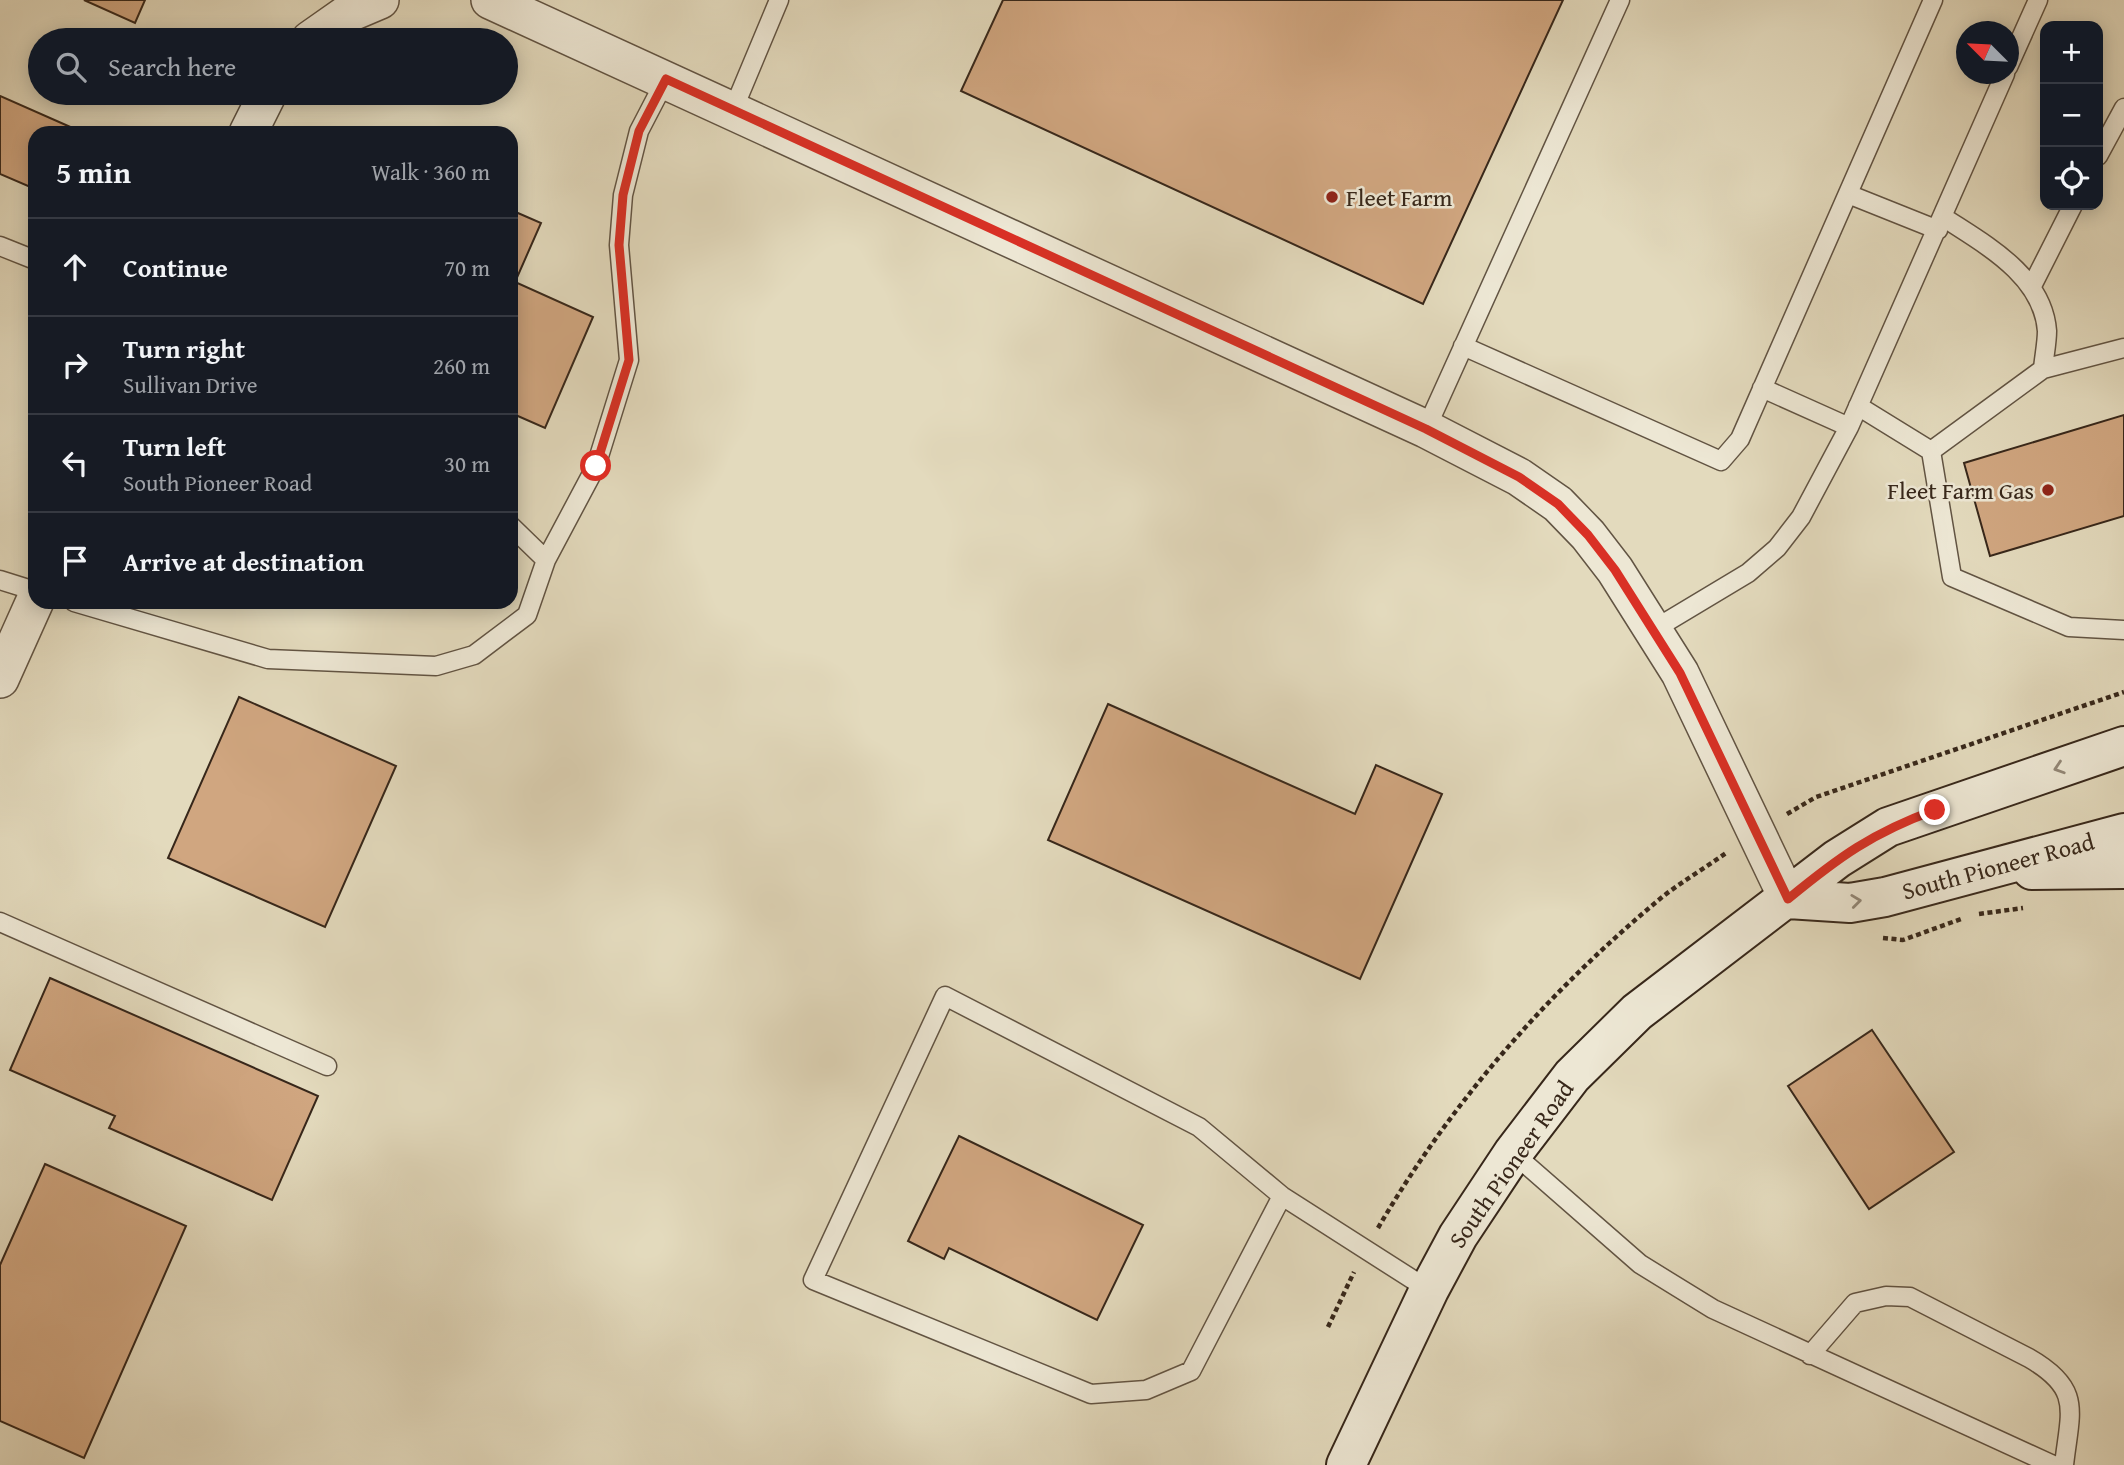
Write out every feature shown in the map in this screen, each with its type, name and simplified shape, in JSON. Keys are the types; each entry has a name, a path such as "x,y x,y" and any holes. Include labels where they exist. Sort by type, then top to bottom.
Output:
{"main road":[{"name":"South Pioneer Road","path":"1346,1465 1429,1290 1458,1236 1513,1153 1572,1076 1637,1012 1704,958 1788,899 1837,859 1888,827 2124,746"},
{"name":"South Pioneer Road","path":"1788,899 1850,903 2124,832"},
{"path":"1981,870 2124,869"}],"street":[{"path":"327,28 347,14 380,0"},
{"path":"491,0 1426,429 1519,477 1558,504 1615,570 1680,673 1788,899"},
{"path":"252,126 262,105"},
{"path":"0,679 31,609"}],"lane":[{"path":"733,110 779,0"},
{"path":"1426,429 1620,0"},
{"path":"1463,346 1720,461 1740,439 1933,0"},
{"path":"2019,42 2038,0"},
{"path":"98,609 268,659 436,666 474,655 527,615 546,560 596,466 629,360 619,245 623,195 639,131 666,79"},
{"path":"1653,631 1748,573 1777,548 1801,517 1849,427 2002,84"},
{"path":"2103,147 2124,108"},
{"path":"1848,194 1940,223 1986,246 2032,286 2047,329 2043,369"},
{"path":"2032,286 2070,210"},
{"path":"0,246 28,258"},
{"path":"1931,451 2043,369 2124,348"},
{"path":"1762,388 1849,427"},
{"path":"1858,407 1931,451 1952,577 2069,627 2124,630"},
{"path":"518,533 546,560"},
{"path":"0,580 28,589"},
{"path":"0,922 327,1066"},
{"path":"1282,1196 1191,1371 1146,1390 1091,1394 813,1280 945,996 1199,1127 1282,1196 1429,1290"},
{"path":"1513,1153 1640,1264 1713,1310 2053,1465"},
{"path":"1810,1355 1856,1303 1886,1296 1910,1297 2047,1368 2064,1385 2071,1406 2064,1465"}],"building":[{"path":"84,0 145,0 135,23"},
{"name":"Fleet Farm","path":"1003,0 1563,0 1423,304 961,91"},
{"path":"0,96 68,126 28,126 28,186 0,174"},
{"path":"518,213 541,223 518,275"},
{"path":"518,283 593,317 545,428 518,416"},
{"name":"Fleet Farm Gas","path":"2124,415 2124,516 1990,556 1964,463"},
{"path":"239,697 396,766 325,927 168,858"},
{"path":"1108,704 1355,814 1376,765 1442,794 1360,979 1048,840"},
{"path":"50,978 318,1096 272,1200 109,1128 115,1116 10,1070"},
{"path":"1872,1030 1954,1152 1869,1209 1788,1086"},
{"path":"959,1136 1143,1225 1097,1320 949,1248 944,1259 908,1241"},
{"path":"45,1164 186,1226 84,1458 0,1421 0,1265"}],"place":[{"name":"Fleet Farm","path":"1332,197"},
{"name":"Fleet Farm Gas","path":"2048,490"}],"route":[{"path":"596,466 629,360 626,298 619,245 623,195 639,131 666,79 1426,429 1519,477 1558,504 1588,535 1615,570 1680,673 1788,899 1837,859 1888,827 1935,810"}]}
